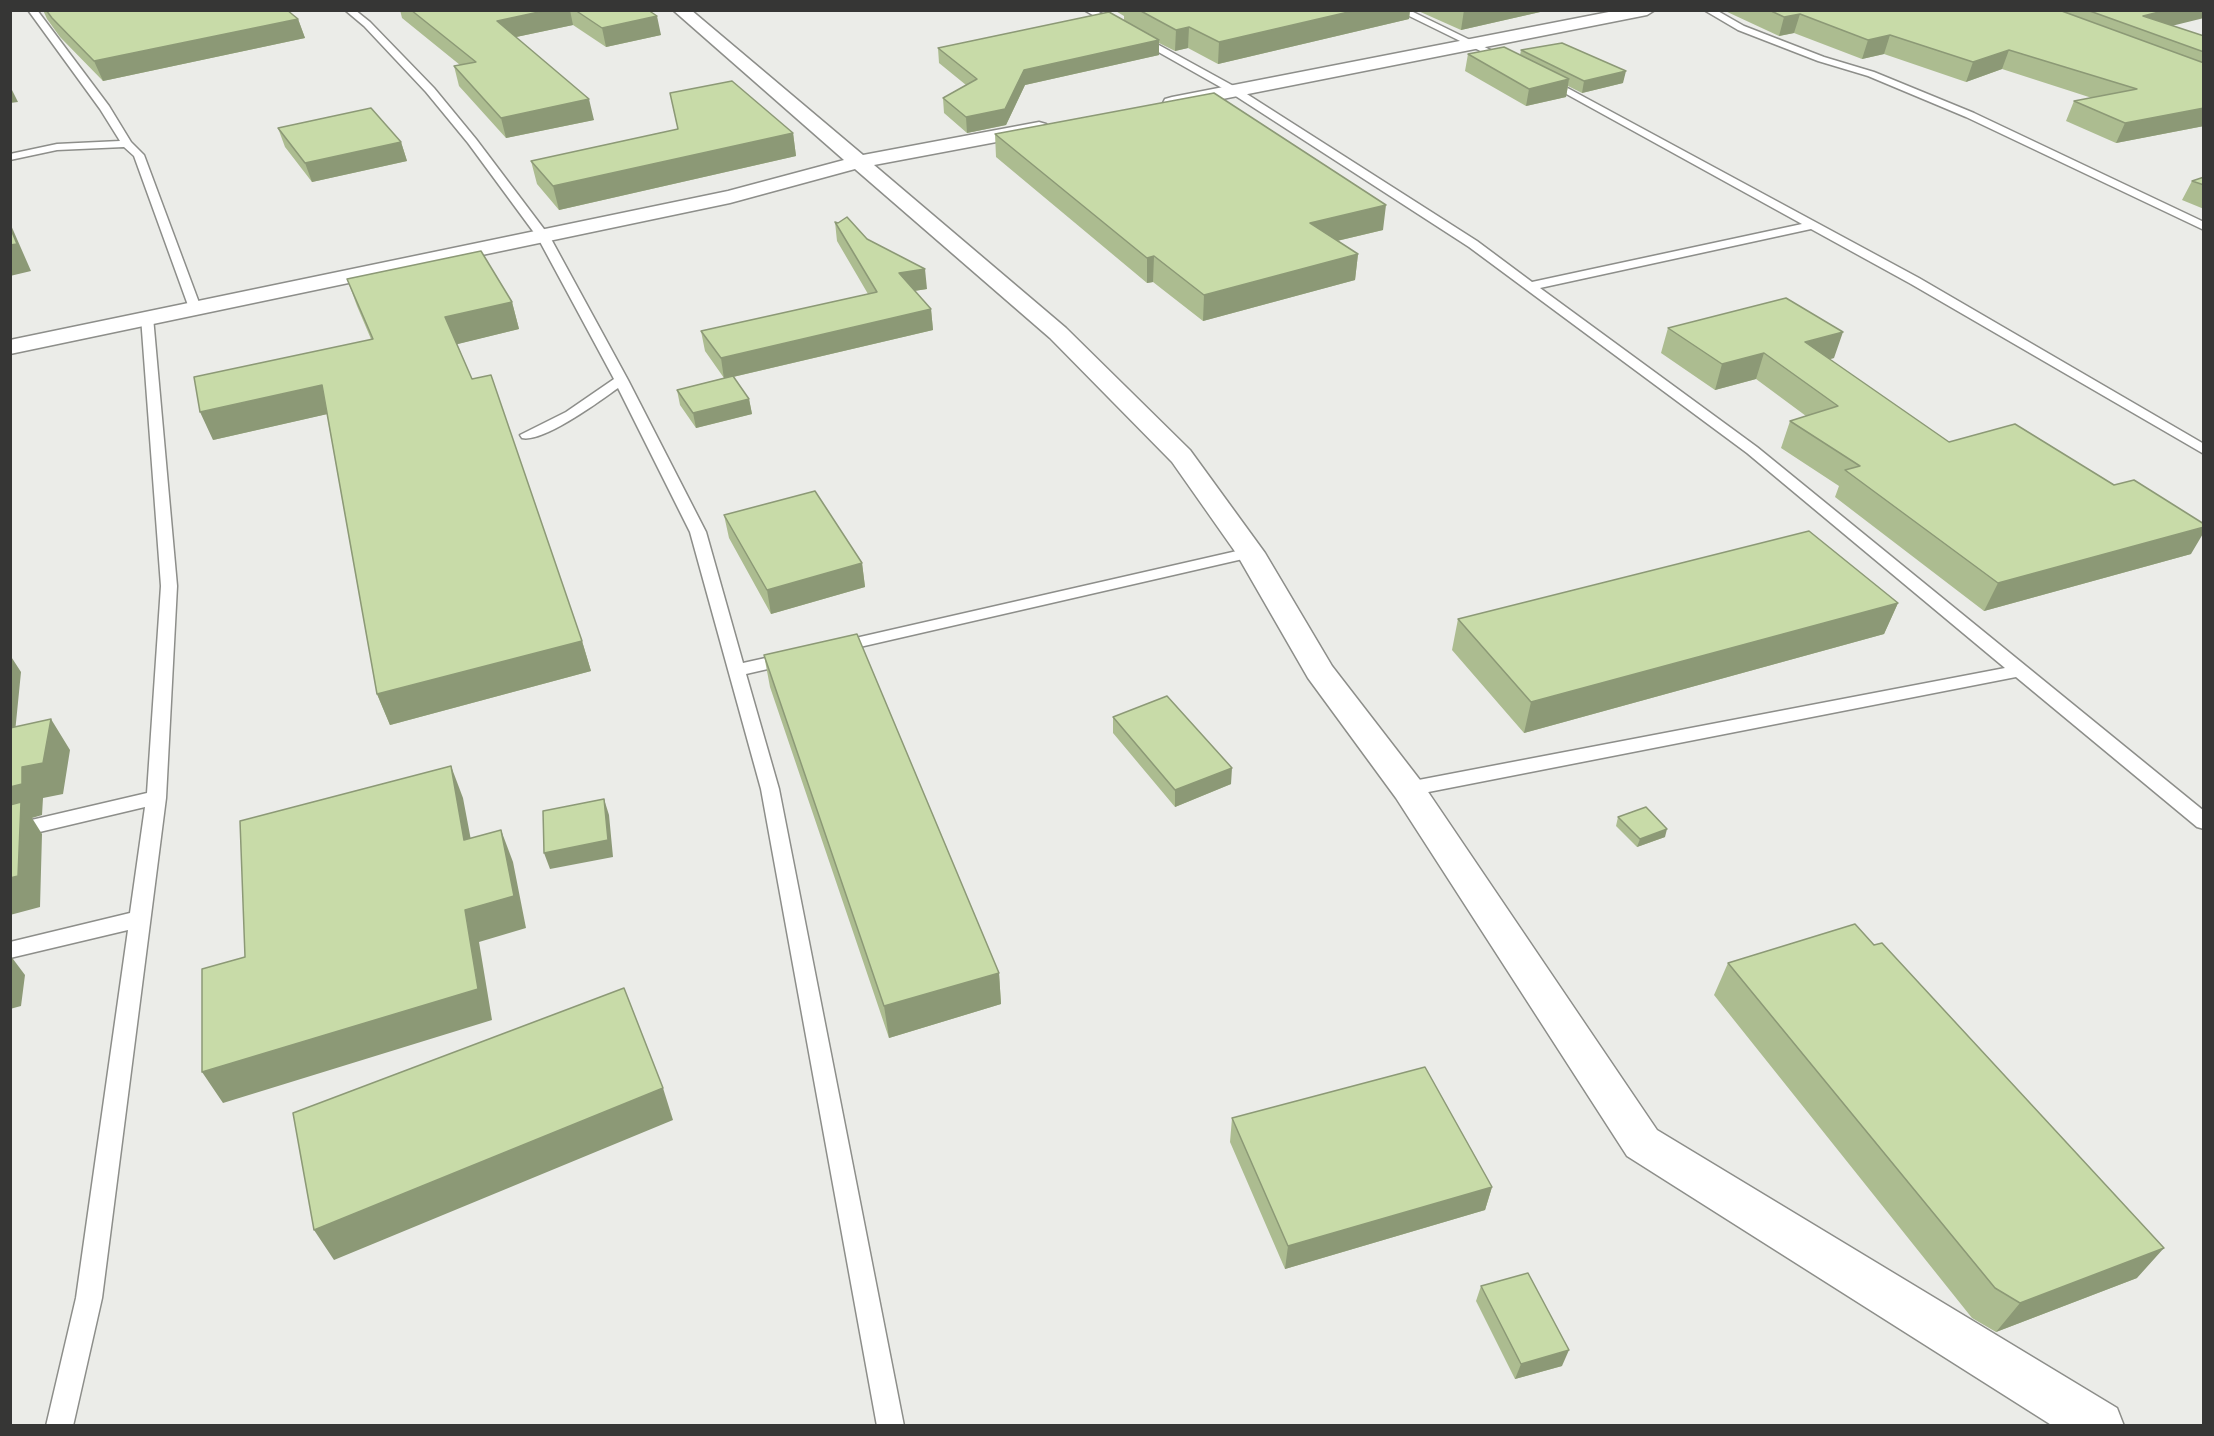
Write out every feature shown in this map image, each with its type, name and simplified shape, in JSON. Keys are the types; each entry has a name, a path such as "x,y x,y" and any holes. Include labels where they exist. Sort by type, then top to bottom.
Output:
{"street":[{"path":"681,10 1058,333 1181,456 1250,553 1319,671 1408,789 1642,1143 2099,1425"},
{"path":"1153,107 1647,10"},
{"path":"10,347 730,197 859,162 1059,125"}],"lane":[{"path":"32,10 105,108 127,144 139,155 195,308"},
{"path":"350,10 368,24 430,90 472,141 544,237 621,380 698,532 770,789 891,1425"},
{"path":"1088,10 1235,91 1473,244 1752,450 2017,671 2204,822"},
{"path":"1401,10 1524,69 1813,225 1915,281 2204,450"},
{"path":"1708,10 1768,39 1821,59 1871,74 1970,115 2204,227"},
{"path":"10,157 57,147 127,144"},
{"path":"1530,286 1813,225"},
{"path":"59,1425 89,1298 156,798 170,586 147,317"},
{"path":"527,435 571,415 621,380"},
{"path":"737,670 1250,553"},
{"path":"1408,789 2017,671"},
{"path":"10,832 156,798"},
{"path":"10,950 139,919"}],"building":[{"path":"46,10 287,10 298,19 94,61"},
{"path":"411,10 548,10 497,21 589,99 501,118 454,66 476,62"},
{"path":"575,10 648,10 657,16 602,28"},
{"path":"1139,10 1357,10 1219,42 1189,27 1176,30"},
{"path":"1769,10 2059,10 2204,63 2204,108 2125,123 2074,101 2137,89 2009,50 1973,62 1890,35 1868,40 1800,14 1784,17"},
{"path":"2087,10 2167,10 2143,16 2204,36 2204,52"},
{"path":"1109,12 1159,40 1024,70 1005,109 966,117 943,98 977,79 938,48"},
{"path":"1562,43 1626,71 1584,81 1521,50"},
{"path":"1504,47 1569,79 1529,89 1468,54"},
{"path":"732,81 793,133 553,186 531,161 678,129 670,93"},
{"path":"1214,93 1386,205 1310,223 1358,254 1204,295 1154,256 1147,258 995,134"},
{"path":"371,108 401,142 305,163 278,128"},
{"path":"2204,177 2204,185 2192,181"},
{"path":"847,217 867,239 925,269 899,273 931,309 721,358 701,331 877,292 835,222 838,223"},
{"path":"10,227 17,244 10,245"},
{"path":"481,251 512,302 445,317 472,379 491,375 582,641 377,694 322,385 200,412 194,377 373,339 347,279"},
{"path":"1786,298 1843,332 1805,342 1949,442 2015,424 2114,485 2134,480 2204,524 2204,527 1998,583 1845,470 1860,466 1790,421 1838,406 1764,353 1722,364 1668,328"},
{"path":"733,376 749,399 693,413 677,390"},
{"path":"815,491 862,563 767,590 724,515"},
{"path":"1809,531 1898,603 1531,702 1458,619"},
{"path":"857,634 999,973 884,1006 764,655"},
{"path":"1167,696 1232,768 1175,790 1113,717"},
{"path":"51,719 43,763 22,767 22,784 10,787 10,728"},
{"path":"451,766 464,840 501,830 514,896 465,910 478,989 202,1072 202,969 245,957 240,821"},
{"path":"604,799 608,840 544,853 543,811"},
{"path":"21,802 18,876 10,878 10,805"},
{"path":"1646,807 1667,829 1640,839 1618,817"},
{"path":"1855,924 1874,945 1882,943 2164,1248 2020,1303 1995,1288 1728,963"},
{"path":"624,988 663,1088 314,1230 293,1113"},
{"path":"1425,1067 1492,1187 1288,1246 1232,1118"},
{"path":"1528,1273 1569,1350 1521,1364 1481,1286"}]}
